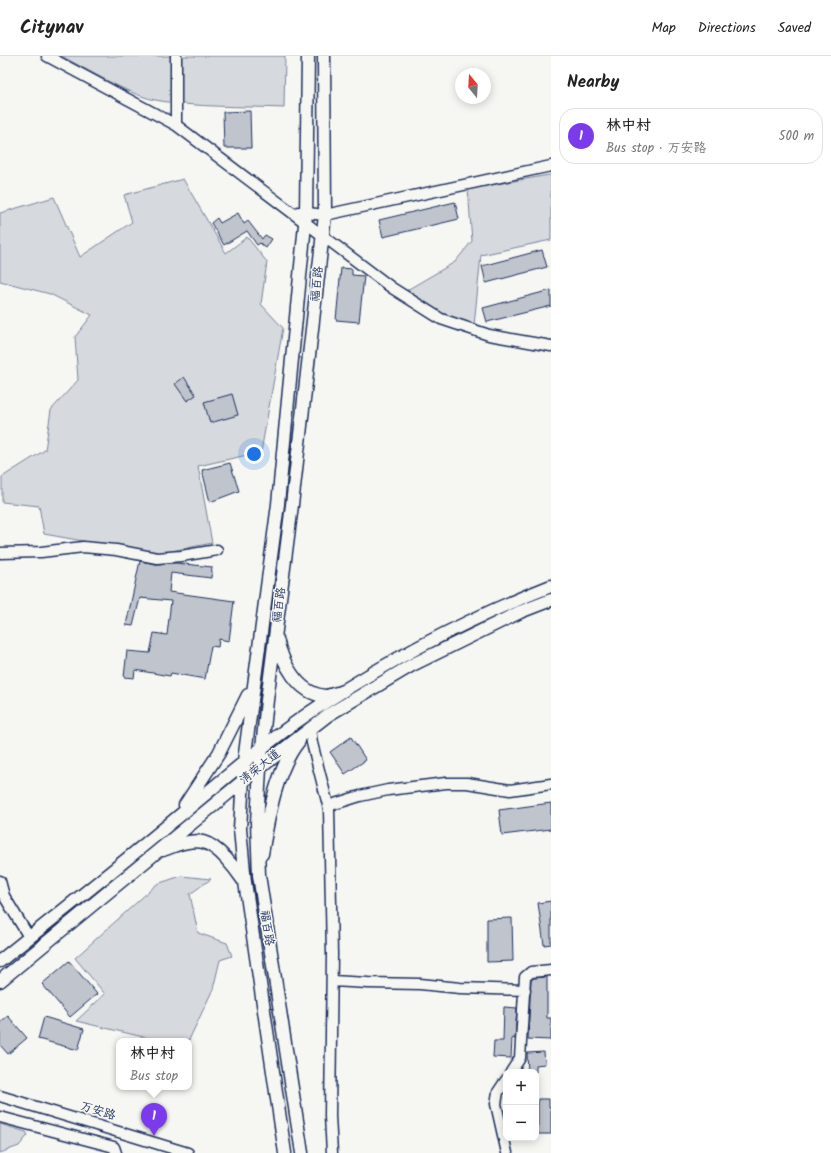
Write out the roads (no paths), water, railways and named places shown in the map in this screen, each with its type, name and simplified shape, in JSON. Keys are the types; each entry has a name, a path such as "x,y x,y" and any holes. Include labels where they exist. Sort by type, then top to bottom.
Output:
{"main road":[{"name":"福百路","path":"285,1153 245,882 240,829 244,761 278,504 306,218 308,56"},
{"name":"福百路","path":"302,1153 259,874 257,823 262,748 292,505 325,215 324,56"},
{"name":"清荣大道","path":"0,961 173,821 244,761 323,703 412,651 516,600 551,586"},
{"name":"清荣大道","path":"0,981 243,781 328,715 412,665 520,612 551,600"},
{"path":"276,631 282,659 296,680 310,691 325,696 342,692"},
{"path":"173,821 193,794 219,753 244,706 255,675"},
{"path":"259,874 269,818 277,788 295,746 310,729"},
{"path":"156,852 184,843 203,842 221,854 233,866 245,882"}],"street":[{"path":"47,56 176,125 287,209 306,218 322,236 392,288 441,319 489,335 551,346"},
{"path":"176,56 176,125"},
{"path":"306,218 551,166"},
{"path":"0,553 41,552 83,547 116,550 157,558 217,550"},
{"path":"310,729 312,743 328,806 332,980 330,1116 332,1153"},
{"path":"328,806 360,796 388,790 446,783 467,783 510,790 551,784"},
{"path":"0,881 4,896 29,937"},
{"path":"513,1069 520,1058 525,977 531,972 551,970"},
{"path":"332,980 368,984 420,984 460,988 525,990"},
{"path":"503,1084 498,1092 496,1104 507,1153"},
{"name":"万安路","path":"0,1096 188,1153"},
{"path":"0,1117 114,1146 116,1153"}],"place":[{"name":"林中村","path":"154,1136"}]}
